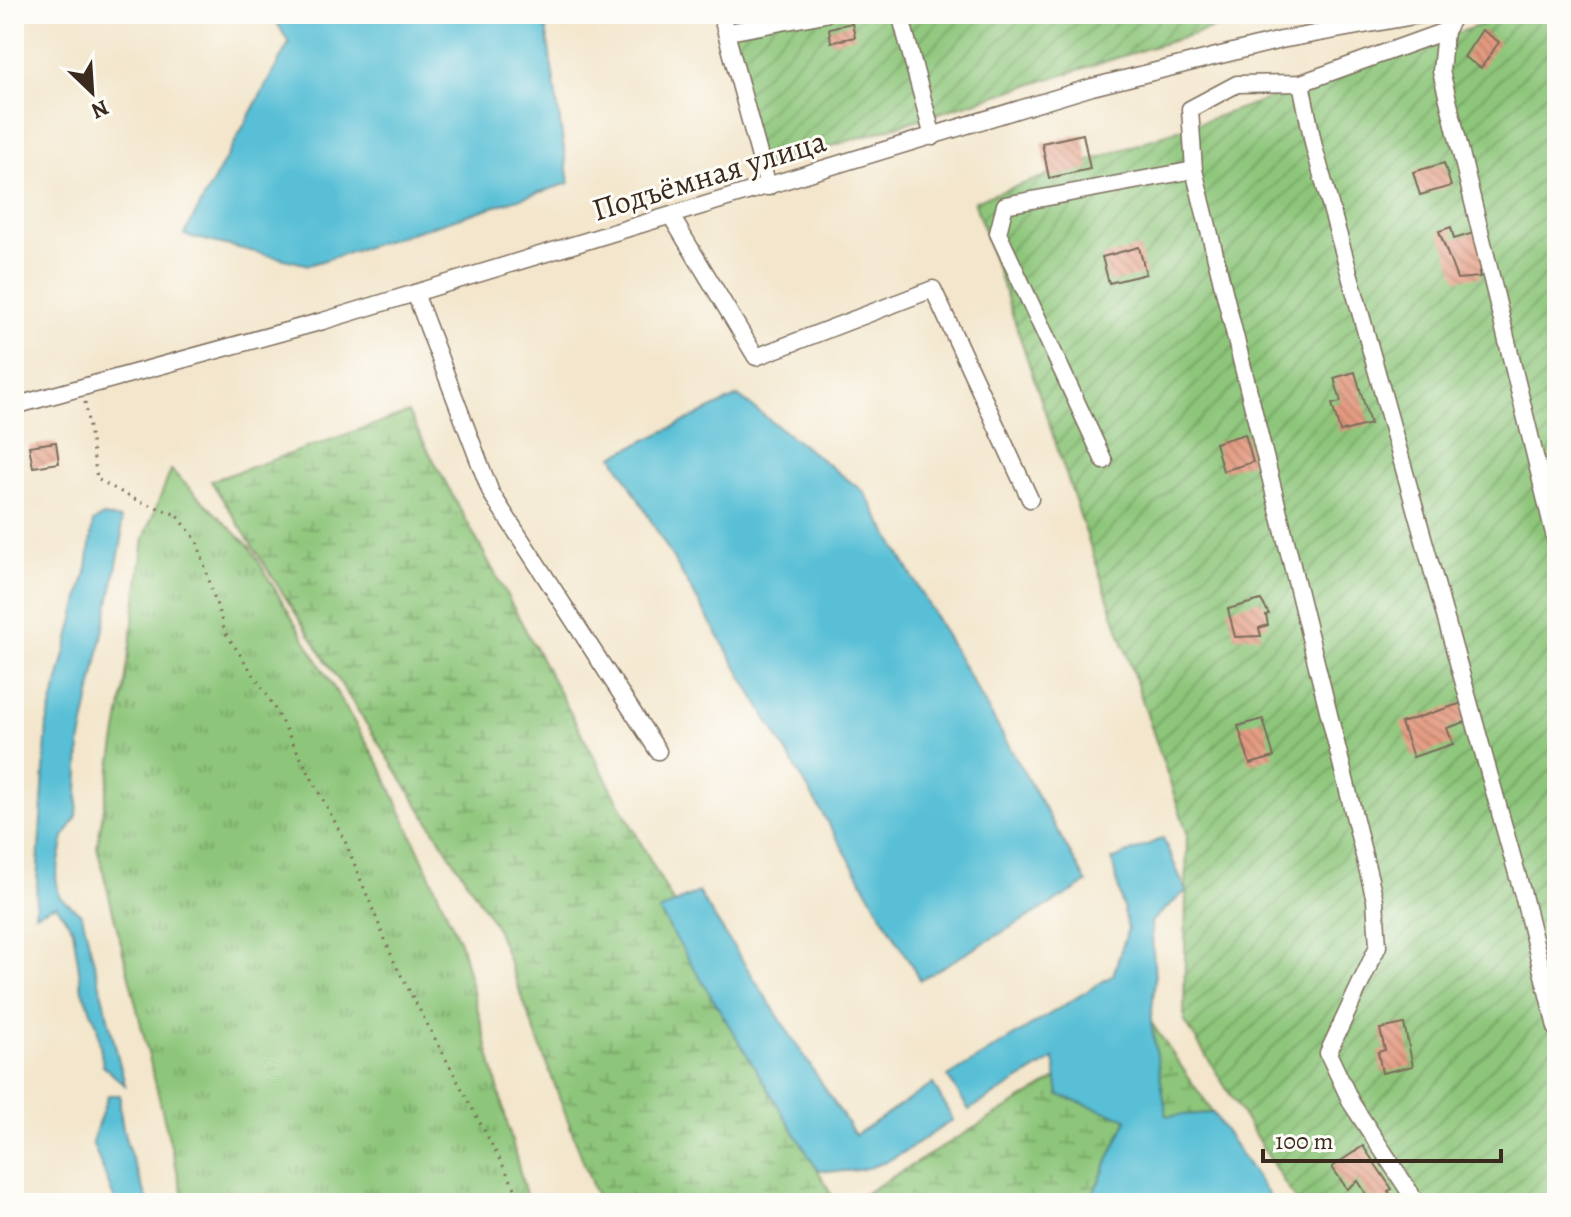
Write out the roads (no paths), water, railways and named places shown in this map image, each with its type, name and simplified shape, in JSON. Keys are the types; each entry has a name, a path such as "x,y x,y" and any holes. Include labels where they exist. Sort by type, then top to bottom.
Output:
{"street":[{"path":"721,14 768,187"},
{"path":"734,31 825,14"},
{"path":"900,14 933,137"},
{"name":"Подъёмная улица","path":"14,406 415,293 1092,87 1252,47 1425,14"},
{"path":"1455,14 1445,31 1441,71 1557,546"},
{"path":"1411,1194 1352,1104 1328,1053 1378,946 1375,900 1194,170 1190,109 1237,84 1301,83 1445,31"},
{"path":"1301,83 1314,147 1519,880 1557,1031"},
{"path":"1104,461 998,233 1005,205 1194,170"},
{"path":"671,216 756,357 933,289 1030,499"},
{"path":"415,293 491,493 658,751"}],"water":[{"path":"272,14 544,14 569,183 309,265 184,235 289,43"},
{"path":"738,396 864,492 1087,883 920,980 613,456"},
{"path":"103,516 121,519 122,540 80,744 77,816 64,837 56,877 59,896 82,915 125,1085 103,1066 97,1025 82,990 73,929 56,905 35,914 47,724 87,568 93,522"},
{"path":"1163,838 1186,891 1151,922 1155,979 1151,1022 1167,1116 1213,1113 1274,1203 1089,1203 1127,1119 1059,1095 1054,1059 969,1110 948,1077 1113,975 1128,929 1112,860"},
{"path":"698,892 855,1135 933,1084 953,1120 905,1152 874,1166 838,1171 817,1169 659,911"},
{"path":"108,1095 120,1095 125,1137 149,1203 116,1203 92,1142"}]}
